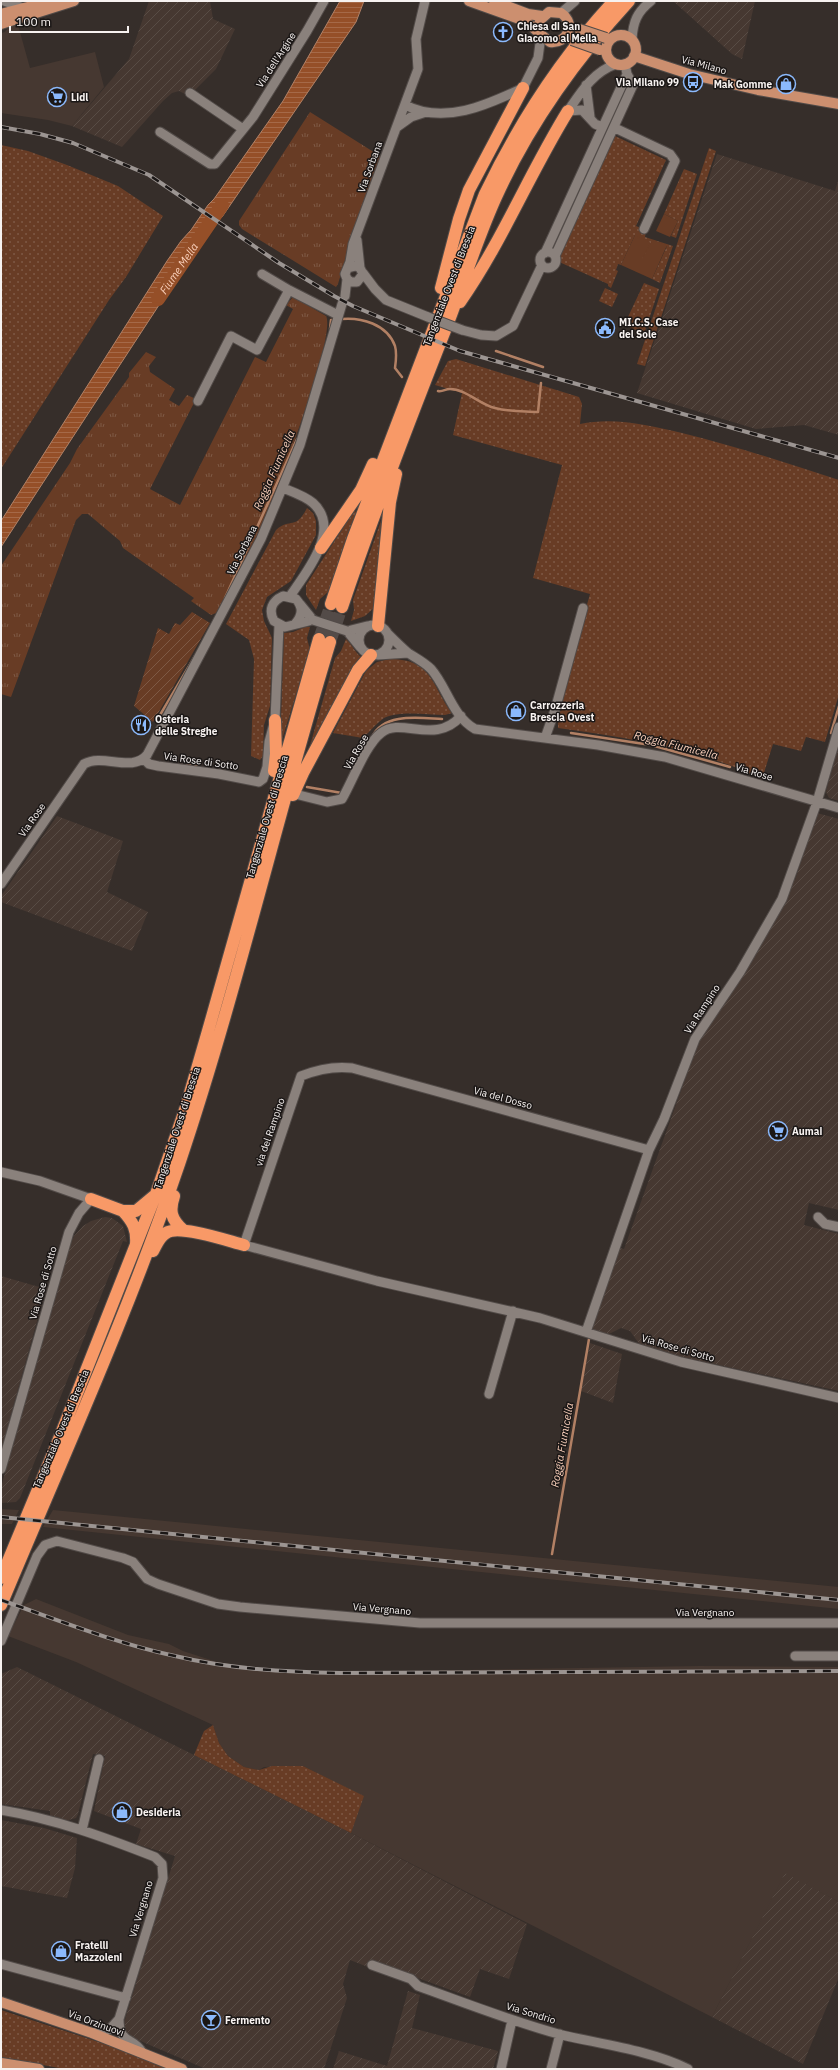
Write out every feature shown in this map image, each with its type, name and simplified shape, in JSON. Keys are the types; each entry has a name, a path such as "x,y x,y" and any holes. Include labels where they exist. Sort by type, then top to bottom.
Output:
{"highway":[{"name":"Tangenziale Ovest di Brescia","path":"614,1 552,77 503,157 467,237 396,424 336,605 363,544 496,198 533,126 566,77 629,1"},
{"path":"431,334 450,251 469,190 523,88"},
{"path":"452,314 481,272 499,241 539,159 568,111"},
{"path":"374,626 390,502 394,482 407,445 409,421"},
{"path":"321,548 361,490 383,439 396,424"},
{"name":"Tangenziale Ovest di Brescia","path":"1,1578 58,1444 135,1251 156,1194 206,1038 262,837 325,641 274,838 219,1033 179,1164 142,1266 1,1605"},
{"path":"274,838 284,822 296,787 358,670 375,655"},
{"path":"262,837 262,816 275,766 275,720"},
{"path":"179,1164 177,1188 170,1207 174,1222 183,1230"},
{"path":"91,1200 123,1211 136,1211 156,1194"},
{"path":"123,1211 132,1221 136,1233 135,1251"},
{"path":"142,1266 152,1254 158,1240 167,1232 183,1230 244,1245"}],"main road":[{"path":"1,14 51,1"},
{"path":"1,24 74,1"},
{"path":"469,1 520,19 550,42 560,42 568,39 603,52 610,60 621,64 634,56 635,46 632,39 624,35 608,38 569,24"},
{"path":"500,2 528,14 542,16 553,12 561,13 566,17 569,24 568,39"},
{"path":"540,34 539,23 542,16"},
{"path":"603,52 608,38"},
{"name":"Via Milano","path":"634,56 706,78 758,90 839,104"},
{"name":"Via Orzinuovi","path":"1,2002 92,2033 182,2069"},
{"path":"1,2063 39,2069"}],"street":[{"path":"4,1 23,8"},
{"name":"Via dell'Argine","path":"160,132 210,164 215,164 243,129 307,32 324,1"},
{"name":"Via Sorbana","path":"353,281 345,274 348,268 353,244 357,237 418,69 416,39 425,1"},
{"path":"561,13 575,1"},
{"path":"632,39 633,25 637,15 641,8 651,1"},
{"path":"405,105 428,112 457,114 523,88 538,58 540,34"},
{"path":"542,266 546,268 552,267 556,261 555,256 634,86 633,81 621,64 596,74 586,85 568,111"},
{"path":"348,268 354,265 361,270 375,289 386,300 462,330 481,335 496,336 513,326 542,266 540,258 545,253 627,74"},
{"path":"586,85 590,118"},
{"path":"190,93 243,129"},
{"path":"568,111 582,110 602,127 610,138"},
{"path":"397,128 411,117 428,112"},
{"path":"602,127 615,127 670,154 675,161 644,230"},
{"name":"Via Sorbana","path":"357,237 361,270"},
{"path":"545,253 549,252 555,256"},
{"path":"353,281 362,277 361,270"},
{"path":"262,274 289,290 338,315"},
{"path":"353,281 375,289"},
{"path":"198,401 231,336 257,350 289,290"},
{"name":"Via Sorbana","path":"144,759 261,539 283,488 311,410 342,304"},
{"path":"283,488 301,495 313,503 321,512 324,524 321,548 290,596"},
{"path":"313,620 296,599 290,596 277,598 271,609 274,621 284,627 313,620 347,631 374,626 388,634 408,653 420,659 432,670 461,716"},
{"path":"296,624 302,615 300,604"},
{"path":"545,738 555,710 583,608"},
{"path":"275,720 279,625"},
{"path":"361,648 359,642 361,632 374,626"},
{"path":"347,631 365,653 375,655 408,653"},
{"path":"375,655 387,649 389,644 388,634"},
{"name":"Via Rose","path":"299,794 327,802 342,799 372,744 385,729 441,730 454,725 461,716 469,725 482,731 598,745 665,757 839,808"},
{"name":"Via Rose di Sotto","path":"144,759 149,764 158,766 219,774 259,782 263,779 267,768 268,742 275,720"},
{"name":"Via Rampino","path":"586,1332 649,1150 664,1119 695,1039 740,972 782,899 817,802 839,727"},
{"name":"Via Rose","path":"1,884 81,768 89,761 134,762 144,759"},
{"name":"via del Rampino","path":"244,1245 301,1076 310,1072 341,1067 352,1068"},
{"name":"Via del Dosso","path":"352,1068 649,1150"},
{"path":"1,1172 40,1181 91,1200"},
{"name":"Via Rose di Sotto","path":"1,1469 69,1232 79,1213 91,1200"},
{"path":"818,1217 824,1224 839,1227"},
{"name":"Via Rose di Sotto","path":"244,1245 378,1281 554,1321 688,1364 839,1398"},
{"path":"489,1394 513,1311"},
{"name":"Via Vergnano","path":"1,1641 37,1556 45,1545 57,1541 123,1558 132,1562 147,1579 158,1584 218,1604 240,1607 420,1623 839,1623"},
{"path":"795,1656 839,1656"},
{"path":"82,1830 100,1759"},
{"name":"Via Vergnano","path":"1,1810 32,1816 92,1833 155,1857 162,1864 162,1878 119,2019"},
{"path":"1,1964 126,1998"},
{"name":"Via Sondrio","path":"372,1965 411,1979 418,1986 512,2020 560,2034 648,2055 688,2069"},
{"path":"92,2033 110,2029 119,2019"},
{"path":"119,2019 120,2032 123,2036 138,2046 142,2052"},
{"path":"501,2069 512,2020"},
{"path":"551,2069 560,2034"}],"shaded area":[{"path":"149,1 210,1 213,19 235,29 216,69 189,96 179,91 172,93 122,147 72,126 129,59"},
{"path":"340,1 364,1 356,22 222,217 205,226 183,264 170,280 161,302 1,547 1,521 167,261 214,199 283,101"},
{"path":"673,1 755,1 742,59 732,54"},
{"path":"18,25 30,68 95,52 104,87 72,126 48,120 1,113 1,33 5,32 8,28"},
{"path":"717,154 835,191 839,178 839,435 804,425 756,429 637,393"},
{"path":"839,743 839,801 829,798 826,792"},
{"path":"817,813 839,819 839,1210 809,1203 804,1225 839,1234 839,1391 668,1354 640,1345 630,1331 621,1328 607,1335 591,1330 620,1248 624,1249 700,1038 749,966 792,887 789,884 792,879 795,880"},
{"path":"57,816 123,841 107,892 148,912 132,951 1,902 1,896"},
{"path":"105,1217 112,1218 123,1226 127,1242 123,1241 20,1498 16,1502 1,1503 1,1487 71,1243 74,1236 83,1226 91,1221"},
{"path":"1,1276 46,1289 1,1450"},
{"path":"590,1343 622,1354 613,1403 581,1391"},
{"path":"1,1509 19,1510 12,1524 1,1524"},
{"path":"53,1510 839,1587 839,1609 43,1527"},
{"path":"36,1599 128,1635 169,1644 183,1651 217,1662 263,1669 338,1672 700,1666 839,1667 839,1902 785,1874 712,2017 351,1833 363,1796 303,1766 264,1767 259,1770 244,1767 228,1756 219,1743 213,1725 76,1662 8,1636 24,1605"},
{"path":"17,1667 351,1833 527,1924 509,1979 480,1969 470,1997 371,1961 368,1967 350,1960 343,1984 347,1998 324,2069 206,2069 131,2037 125,2031 124,2023 175,1856 136,1844 141,1829 94,1811 105,1756 93,1754 76,1818 65,1821 50,1816 50,1811 1,1804 1,1674"},
{"path":"1,1820 44,1828 77,1838 75,1868 67,1898 1,1886"},
{"path":"785,1873 839,1902 839,1977 803,2064 712,2017"},
{"path":"408,1991 420,1995 412,2028 498,2051 493,2069 333,2069 339,2051 387,2066"}],"green space":[{"path":"310,112 380,156 355,226 336,287 242,229 239,225 239,221"},
{"path":"615,136 666,160 636,226 646,230 645,237 673,246 660,283 652,279 667,246 636,272 635,235 621,265 618,264 616,270 618,271 611,288 608,284 557,261"},
{"path":"1,145 28,151 118,186 163,216 126,277 109,300 1,469"},
{"path":"709,148 716,151 645,366 637,364"},
{"path":"684,169 697,174 676,238 671,236 678,221 664,214"},
{"path":"664,214 678,221 670,237 656,231"},
{"path":"635,235 650,242 642,259 653,240 667,245 652,279 621,265"},
{"path":"644,283 659,289 644,334 627,326 629,320 627,319"},
{"path":"605,288 618,294 612,307 599,301"},
{"path":"293,297 326,316 327,330 322,354 302,420 267,513 250,550 216,613 211,615 191,601 194,598 123,548 120,541 88,514 82,514 76,520 11,697 1,694 1,566 70,463 77,449 129,377 129,373 146,352 156,357 149,366 150,372 175,389 169,400 179,406 187,395 196,399 150,489 180,505 255,357 266,362 293,309 286,305"},
{"path":"456,359 579,397 582,404 580,424 606,421 656,427 741,449 839,480 839,694 825,742 806,737 801,751 773,744 762,779 738,768 688,752 636,740 558,728 558,712 562,692 590,594 533,578 562,465 453,435 462,393 435,385 448,361"},
{"path":"307,508 313,513 316,521 316,535 291,581 267,597 262,610 264,621 272,638 270,706 264,725 263,756 260,760 251,756 254,659 249,640 226,624 276,530 285,524 296,522"},
{"path":"354,511 357,512 328,592 320,599 316,610 306,595 306,585"},
{"path":"382,518 384,519 374,608 365,616 351,621 354,610 353,600"},
{"path":"192,612 210,623 153,722 134,706 158,628 169,634 175,623 180,625"},
{"path":"305,627 310,627 307,638 310,650 280,746 284,633 293,632"},
{"path":"346,639 358,655 364,659 307,756 335,658 341,651"},
{"path":"389,659 403,660 423,669 452,713 445,715 398,714 381,720 363,738 333,733 366,671 377,662"},
{"path":"213,1725 219,1743 228,1756 244,1767 259,1770 272,1766 303,1766 364,1796 351,1833 194,1755 204,1731"},
{"path":"1,2010 117,2048 169,2069 64,2069 1,2057"}],"waterway":[{"name":"Fiume Mella","path":"158,299 222,205"},
{"name":"Roggia Fiumicella","path":"341,319 357,319 365,321 380,327 386,332 395,346 395,368 402,377"},
{"name":"Roggia Fiumicella","path":"330,329 331,320 336,320"},
{"name":"Roggia Fiumicella","path":"496,351 543,367"},
{"name":"Roggia Fiumicella","path":"438,391 448,389 456,390 467,394 484,404 500,409 538,412 541,383"},
{"name":"Roggia Fiumicella","path":"225,598 297,439"},
{"name":"Roggia Fiumicella","path":"160,715 195,656"},
{"name":"Roggia Fiumicella","path":"831,733 839,706"},
{"name":"Roggia Fiumicella","path":"372,737 378,729 394,720 403,718 442,719"},
{"name":"Roggia Fiumicella","path":"571,733 651,745 730,767"},
{"name":"Roggia Fiumicella","path":"181,765 197,766"},
{"name":"Roggia Fiumicella","path":"307,787 342,793"},
{"name":"Roggia Fiumicella","path":"552,1554 589,1339"}],"tunnel":[{"path":"319,639 331,604"},
{"path":"330,642 342,607"}],"railway":[{"path":"1,127 40,134 73,143 149,175 279,263 334,296 353,306 460,351 839,458"},
{"path":"1,1517 839,1600"},
{"path":"1,1600 87,1631 153,1651 216,1664 257,1669 341,1673 839,1671"}],"place":[{"name":"Chiesa di San Giacomo al Mella","path":"503,32"},
{"name":"Via Milano 99","path":"693,82"},
{"name":"Mak Gomme","path":"786,84"},
{"name":"Lidl","path":"57,97"},
{"name":"MI.C.S. Case del Sole","path":"605,328"},
{"name":"Carrozzeria Brescia Ovest","path":"516,711"},
{"name":"Osteria delle Streghe","path":"141,725"},
{"name":"Aumai","path":"778,1131"},
{"name":"Desideria","path":"122,1812"},
{"name":"Fratelli Mazzoleni","path":"61,1951"},
{"name":"Fermento","path":"211,2020"}]}
